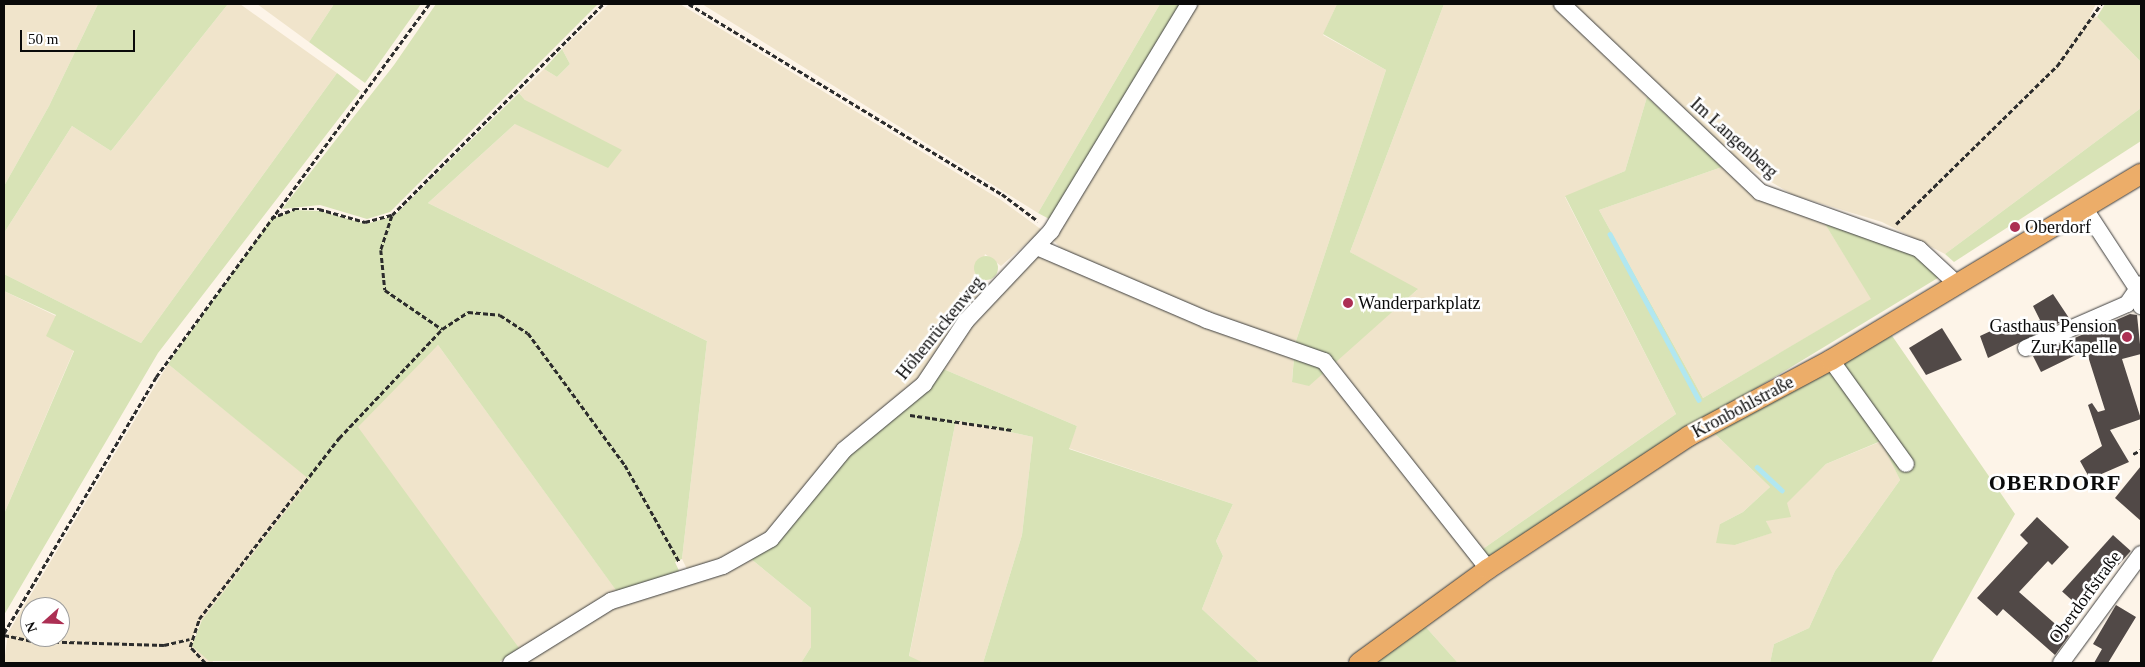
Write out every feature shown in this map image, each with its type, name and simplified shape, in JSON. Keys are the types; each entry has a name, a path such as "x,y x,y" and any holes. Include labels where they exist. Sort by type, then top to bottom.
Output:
{"main road":[{"name":"Kronbohlstraße","path":"1359,663 1488,569 1689,436 1831,360 2141,174"}],"street":[{"name":"Höhenrückenweg","path":"511,663 611,601 723,566 771,539 844,450 892,413 924,384 966,321 1051,231 1189,4"},
{"name":"Im Langenberg","path":"1562,4 1760,192 1919,249 1958,285"},
{"path":"2084,209 2139,285 2141,306"},
{"path":"1037,247 1207,320 1324,361 1488,569"},
{"path":"2026,348 2127,304 2139,285"},
{"path":"1831,360 1906,464"},
{"name":"Oberdorfstraße","path":"2061,663 2141,554"}],"path":[{"path":"189,639 164,644 32,641 4,634 156,377 270,218 430,4"},
{"path":"442,329 384,290 381,250 392,215 603,4"},
{"path":"689,4 1002,194 1051,231"},
{"path":"695,4 698,10"},
{"path":"1884,236 2057,66 2101,4"},
{"path":"270,218 294,209 319,209 365,222 392,215"},
{"path":"205,663 190,647 189,639 199,618 339,438 442,329 468,312 500,315 528,333 625,466 688,577"},
{"path":"892,413 1012,430"},
{"path":"2133,454 2141,450"}],"shaded area":[{"path":"4,4 98,4 49,106 4,186"},
{"path":"228,4 240,4 337,73 141,343 4,274 4,233 72,126 111,151"},
{"path":"257,4 334,4 309,42"},
{"path":"609,4 680,4 1001,200 1042,230 1001,266 985,254 979,277 987,283 917,379 839,443 768,535 689,573 682,559 707,341 428,203 515,124 525,100 519,93 544,69 557,77 570,64 562,49"},
{"path":"702,4 1160,4 1038,213"},
{"path":"1195,4 1337,4 1323,35 1386,70 1295,344 1072,260 1053,240"},
{"path":"1444,4 1552,4 1647,97 1625,171 1565,197 1676,414 1480,551 1335,361 1417,290 1350,252"},
{"path":"1569,4 2096,4 2090,16 2097,17 2141,62 2141,108 1945,254 1882,222 1793,195 1745,166"},
{"path":"1722,167 1758,198 1825,224 1872,299 1703,398 1599,210"},
{"path":"1039,255 1294,355 1292,381 1325,369 1481,568 1345,663 1260,663 1202,609 1223,556 1216,541 1233,504 1068,448 1077,426 941,368 971,324"},
{"path":"4,291 56,316 74,350 4,514"},
{"path":"438,345 618,593 525,660 345,413"},
{"path":"168,364 311,480 202,620 193,637 214,663 4,663 8,633 20,613 20,647 70,647 70,597 29,597"},
{"path":"956,420 1033,437 1022,535 983,663 924,663 909,657"},
{"path":"1713,432 1770,487 1743,512 1720,524 1735,545 1771,533 1766,521 1826,464 1882,441 1900,480 1835,571 1809,628 1774,644 1770,663 1458,663 1424,625"},
{"path":"751,559 811,608 811,647 801,663 517,663 613,605"}],"green space":[{"path":"98,4 228,4 111,151 72,126 4,233 4,186 49,106"},
{"path":"334,4 421,4 365,83 309,42"},
{"path":"436,4 598,4 390,212 367,219 320,205 282,209 394,65"},
{"path":"1160,4 1180,4 1051,220 1038,213"},
{"path":"1337,4 1444,4 1350,252 1418,289 1309,386 1292,382 1295,344 1386,70 1323,34"},
{"path":"2105,4 2141,4 2141,62 2097,17"},
{"path":"562,49 570,64 557,77 544,69"},
{"path":"337,73 360,91 158,353 4,615 4,514 74,351 46,336 56,315 4,291 4,274 141,343"},
{"path":"519,93 525,100 622,150 608,168 515,124 428,203 707,341 682,559 675,562 680,573 618,593 438,345 358,427 519,648 498,663 209,661 192,646 202,620 310,480 168,364 271,219 295,210 320,211 366,224 394,216"},
{"path":"1647,97 1722,167 1599,210 1703,398 1871,299 1825,224 1917,255 1941,276 1712,415 1488,561 1480,551 1676,414 1565,196 1625,171"},
{"path":"2141,108 2141,141 1954,262 1945,254"},
{"path":"986,256 991,257 997,263 997,273 991,279 986,280 981,279 975,273 974,268 975,263 981,257"},
{"path":"1886,327 2015,514 1931,663 1770,663 1774,644 1809,628 1835,571 1900,480 1881,441 1826,464 1787,503 1791,517 1766,521 1772,533 1735,545 1716,543 1720,524 1743,512 1770,487 1713,432"},
{"path":"941,368 1077,426 1069,449 1233,504 1216,541 1223,556 1202,609 1260,663 983,663 1022,535 1033,437 956,420 909,656 924,663 801,663 811,647 811,608 751,559 846,452"},
{"path":"1424,625 1458,663 1372,663"}],"building":[{"path":"2053,294 2069,318 1988,358 1980,336 2010,322 2014,334 2040,320 2033,306"},
{"path":"2130,314 2137,315 2141,354 2122,359 2141,419 2110,430 2129,462 2090,479 2080,461 2102,446 2088,405 2092,403 2098,412 2105,410 2086,350 2041,372 2033,356"},
{"path":"1942,328 1962,360 1926,375 1909,348"},
{"path":"2141,466 2141,521 2115,498"},
{"path":"2037,517 2069,547 2052,565 2048,561 2019,592 2069,636 2055,655 2003,609 1997,616 1977,598 2028,543 2020,535"},
{"path":"2113,535 2131,551 2080,608 2062,591"},
{"path":"2116,605 2136,617 2108,663 2094,663 2102,649 2093,644"}],"waterway":[{"path":"1610,234 1699,400"},
{"path":"1757,467 1782,490"}],"place":[{"name":"Oberdorf","path":"2015,227"},
{"name":"Wanderparkplatz","path":"1348,303"},
{"name":"Gasthaus Pension Zur Kapelle","path":"2127,337"}],"district":[{"name":"OBERDORF","path":"2055,483"}]}
